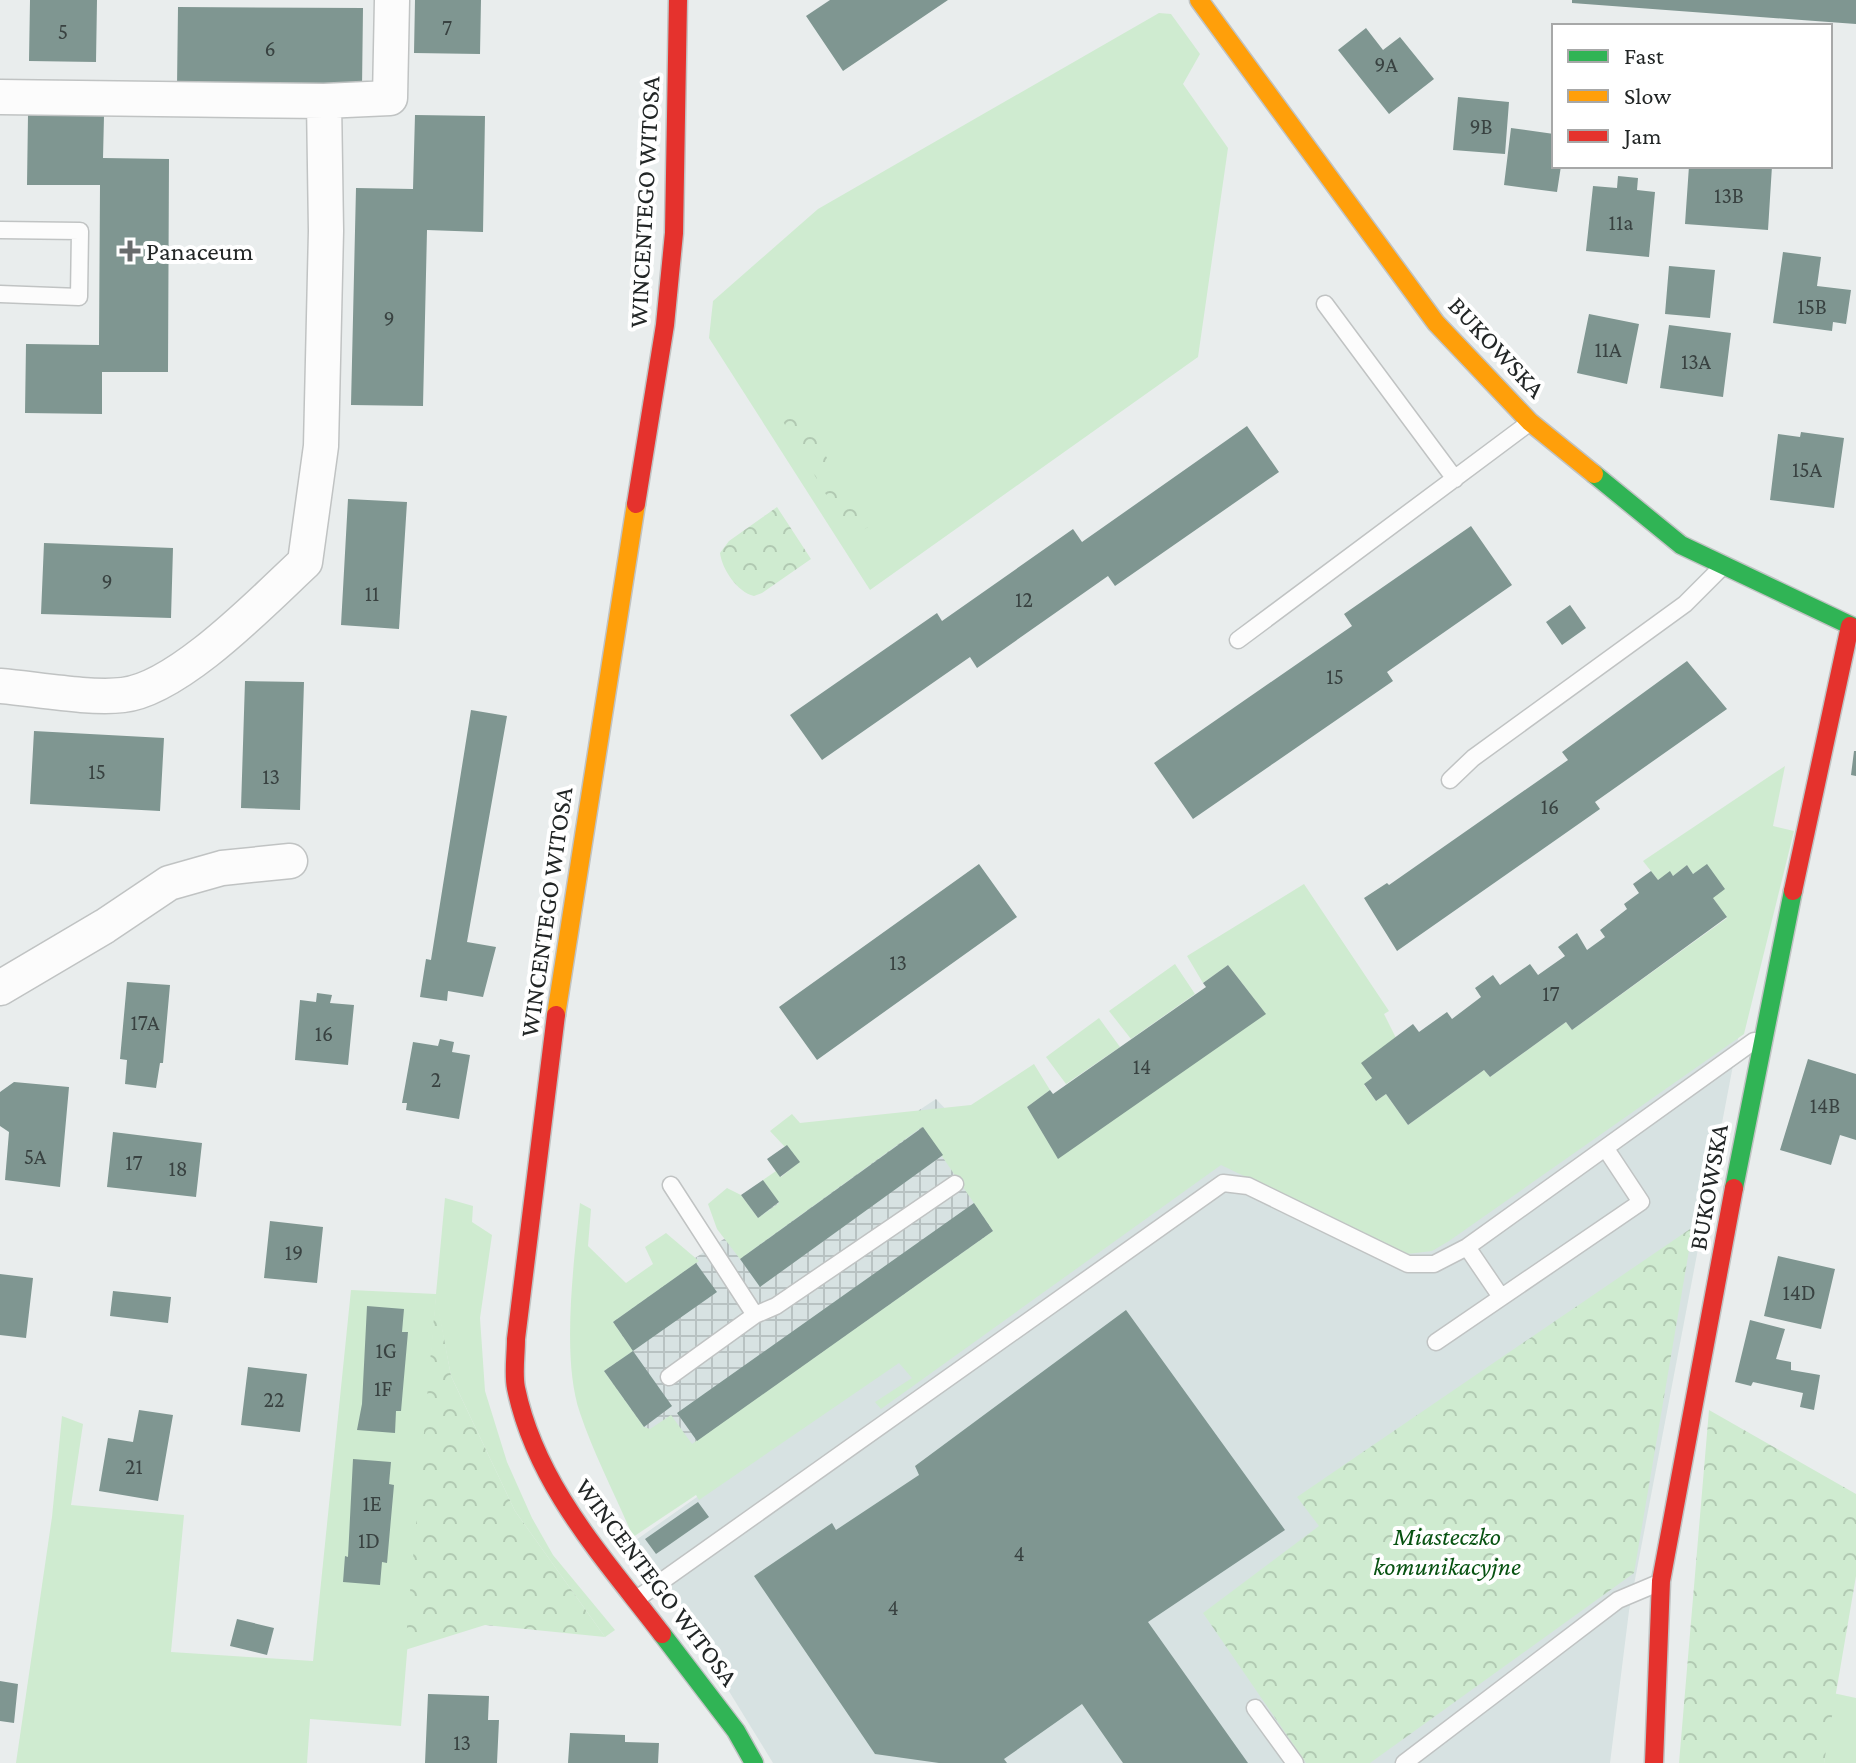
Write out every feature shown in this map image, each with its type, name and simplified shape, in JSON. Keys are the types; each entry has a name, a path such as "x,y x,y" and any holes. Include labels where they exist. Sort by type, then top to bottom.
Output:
{"street":[{"path":"0,97 324,101 390,98 392,0"},
{"name":"WINCENTEGO WITOSA","path":"678,0 674,233 665,325 566,938 516,1339 515,1386 534,1446 562,1504 736,1731 754,1763"},
{"name":"BUKOWSKA","path":"1199,0 1436,323 1530,422 1681,545 1853,627 1762,1036 1661,1581 1654,1763"},
{"path":"0,686 123,695 158,684 214,643 305,562 321,446 326,231 324,101"},
{"path":"0,988 105,926 169,883 222,868 290,861"}],"lane":[{"path":"0,230 80,231 79,297 0,294"},
{"path":"1325,304 1455,479"},
{"path":"1238,640 1315,579 1530,422"},
{"path":"1450,780 1473,758 1685,604 1722,567"},
{"path":"637,1599 1223,1183 1248,1186 1408,1264 1434,1264 1467,1247 1762,1036"},
{"path":"1436,1342 1641,1202 1606,1149"},
{"path":"669,1377 755,1315 776,1306 955,1184"},
{"path":"671,1185 755,1315"},
{"path":"1467,1247 1501,1297"},
{"path":"1404,1763 1618,1600 1661,1581"},
{"path":"1255,1708 1295,1763"}],"shaded area":[{"path":"1743,1013 1629,1611 1610,1763 773,1763 636,1540 1204,1139 1406,1230"},
{"path":"936,1099 1052,1222 695,1471 639,1434 598,1384 598,1322"}],"green space":[{"path":"1159,13 1171,14 1200,54 1183,84 1228,148 1198,357 870,590 709,338 713,301 818,209"},
{"path":"798,409 868,527 851,537 781,418"},
{"path":"777,507 811,559 754,596 731,579 720,553 729,541"},
{"path":"1785,766 1773,826 1794,831 1744,1034 1449,1241 1432,1251 1407,1254 1221,1165 881,1409 875,1402 912,1378 899,1363 699,1500 696,1495 633,1537 592,1444 574,1391 570,1338 580,1203 591,1209 588,1246 626,1283 653,1264 645,1247 666,1233 699,1261 613,1322 633,1351 604,1371 644,1427 650,1429 671,1415 692,1444 993,1231 922,1127 740,1259 717,1229 708,1204 727,1188 741,1195 758,1218 779,1203 763,1180 776,1171 781,1177 799,1162 770,1131 792,1114 800,1123 971,1105 1034,1064 1050,1090 1027,1107 1058,1158 1265,1013 1228,965 1203,983 1187,956 1304,884 1389,1011 1384,1014 1396,1038 1372,1078 1364,1085 1376,1101 1386,1094 1408,1125 1484,1070 1490,1077 1566,1022 1572,1030 1727,918 1713,898 1707,865 1693,874 1687,865 1673,876 1670,872 1658,880 1643,861"},
{"path":"1175,964 1195,994 1131,1039 1109,1011"},
{"path":"1099,1018 1120,1047 1066,1084 1046,1057"},
{"path":"445,1198 473,1206 472,1222 492,1235 480,1318 485,1391 507,1462 532,1518 553,1555 615,1630 605,1637 515,1511 451,1376 436,1298 401,1726 310,1719 307,1763 16,1763 52,1517 62,1416 83,1424 71,1505 184,1515 171,1652 313,1661 351,1290 436,1294"},
{"name":"Miasteczko komunikacyjne","path":"1693,1227 1634,1573 1370,1763 1306,1763 1203,1613 1319,1526 1297,1497"},
{"path":"436,1294 451,1376 515,1511 605,1637 485,1625 405,1650"},
{"path":"1709,1410 1856,1494 1856,1576 1824,1763 1679,1763"},
{"path":"1833,1693 1856,1698 1856,1763 1824,1763"}],"building":[{"path":"30,0 97,0 96,62 29,61"},
{"path":"415,0 481,0 480,54 414,53"},
{"path":"830,0 948,0 843,71 806,16"},
{"path":"1572,0 1856,0 1856,24 1572,3"},
{"path":"178,7 363,8 362,88 177,87"},
{"path":"1366,28 1383,50 1400,37 1434,79 1389,114 1338,50"},
{"path":"1458,97 1509,102 1505,154 1453,150"},
{"path":"28,115 104,116 103,158 169,159 168,372 102,372 102,414 25,413 26,344 99,345 100,185 27,185"},
{"path":"415,115 485,116 483,232 427,230 423,406 351,405 356,188 413,189"},
{"path":"1511,128 1552,134 1552,168 1561,168 1557,192 1504,185"},
{"path":"1689,168 1772,168 1768,230 1685,224"},
{"path":"1618,176 1638,178 1637,190 1655,192 1649,257 1586,251 1593,186 1617,188"},
{"path":"1783,252 1821,257 1817,286 1851,290 1846,324 1833,322 1832,331 1773,323"},
{"path":"1669,266 1715,270 1710,318 1665,314"},
{"path":"1589,314 1639,324 1627,384 1577,373"},
{"path":"1669,325 1731,333 1723,397 1660,388"},
{"path":"1247,426 1279,472 1115,586 1108,576 977,668 970,657 822,760 790,715 937,613 942,621 1073,529 1082,542"},
{"path":"1801,432 1844,438 1834,508 1770,500 1778,434 1800,437"},
{"path":"348,499 407,502 399,629 341,625"},
{"path":"1471,526 1512,585 1387,672 1393,681 1193,819 1154,763 1352,626 1344,614"},
{"path":"44,543 173,548 171,618 41,614"},
{"path":"1570,605 1586,628 1562,645 1546,622"},
{"path":"1687,661 1727,709 1595,802 1600,809 1397,951 1364,898 1387,883 1389,885 1568,760 1562,752"},
{"path":"245,681 304,682 300,810 241,808"},
{"path":"471,710 507,716 467,942 496,947 483,997 448,991 447,1001 420,997 426,959 431,960"},
{"path":"34,731 164,738 160,811 30,804"},
{"path":"1856,751 1856,776 1851,775"},
{"path":"979,864 1017,917 817,1060 779,1007"},
{"path":"1707,864 1725,889 1713,898 1727,917 1572,1030 1566,1022 1490,1077 1484,1070 1408,1125 1386,1094 1376,1101 1364,1084 1372,1078 1361,1063 1413,1024 1419,1032 1447,1012 1452,1019 1481,997 1475,988 1493,975 1500,985 1530,964 1538,975 1565,956 1558,947 1577,933 1587,950 1605,937 1600,930 1627,909 1624,904 1639,893 1633,884 1651,871 1658,880 1670,871 1673,876 1687,865 1693,874"},
{"path":"1228,965 1266,1014 1058,1159 1027,1107 1050,1090 1053,1094 1206,987 1203,983"},
{"path":"127,982 170,985 163,1063 160,1063 156,1088 125,1084 127,1060 120,1059"},
{"path":"317,993 332,995 330,1003 354,1005 348,1065 295,1060 300,1000 316,1002"},
{"path":"440,1039 454,1042 452,1052 470,1055 459,1119 406,1110 407,1103 402,1103 413,1042 438,1046"},
{"path":"1808,1059 1856,1074 1856,1140 1840,1135 1831,1165 1780,1150"},
{"path":"14,1082 69,1087 60,1187 5,1180 9,1132 0,1126 0,1092"},
{"path":"923,1127 943,1155 760,1287 740,1259"},
{"path":"113,1132 202,1143 196,1197 107,1187"},
{"path":"787,1145 800,1162 780,1177 767,1159"},
{"path":"763,1180 779,1202 758,1218 741,1195"},
{"path":"974,1203 993,1231 697,1441 677,1413"},
{"path":"270,1221 323,1227 317,1283 264,1278"},
{"path":"1778,1256 1835,1269 1821,1329 1764,1316"},
{"path":"696,1263 717,1292 633,1351 613,1322"},
{"path":"0,1274 33,1278 26,1338 0,1335"},
{"path":"113,1291 171,1297 168,1323 110,1316"},
{"path":"367,1306 404,1309 402,1332 408,1332 401,1411 396,1411 395,1433 357,1430 362,1404"},
{"path":"1126,1310 1285,1530 1148,1622 1248,1763 1123,1763 1082,1704 1004,1759 1007,1763 939,1763 875,1754 754,1576 832,1523 836,1530 919,1475 915,1466"},
{"path":"1750,1320 1785,1329 1776,1359 1791,1362 1791,1370 1820,1375 1814,1410 1800,1407 1803,1393 1753,1382 1751,1386 1735,1382"},
{"path":"633,1351 672,1406 644,1427 604,1371"},
{"path":"248,1367 307,1374 300,1432 241,1425"},
{"path":"139,1410 173,1415 158,1501 99,1491 108,1438 133,1442"},
{"path":"353,1459 391,1462 389,1484 394,1485 387,1563 382,1562 380,1585 343,1582 345,1556 348,1557"},
{"path":"698,1502 709,1517 656,1554 645,1539"},
{"path":"237,1619 274,1628 267,1655 230,1646"},
{"path":"0,1681 18,1684 14,1723 0,1721"},
{"path":"428,1694 489,1696 488,1720 499,1720 497,1763 425,1763"},
{"path":"570,1733 625,1735 625,1742 659,1743 658,1763 568,1763"}],"traffic: fast":[{"path":"1594,474 1681,545 1856,628"},
{"path":"1734,1188 1793,891"},
{"path":"662,1634 736,1731 754,1763"}],"traffic: slow":[{"path":"1199,0 1436,323 1530,422 1594,474"},
{"path":"556,1015 636,504"}],"traffic: jam":[{"path":"636,504 665,325 674,233 678,0"},
{"path":"1793,891 1850,626"},
{"path":"556,1015 516,1339 516,1388 539,1457 556,1488 596,1548 662,1634"},
{"path":"1654,1763 1661,1581 1734,1188"}],"place":[{"name":"Panaceum","path":"130,251"}]}
